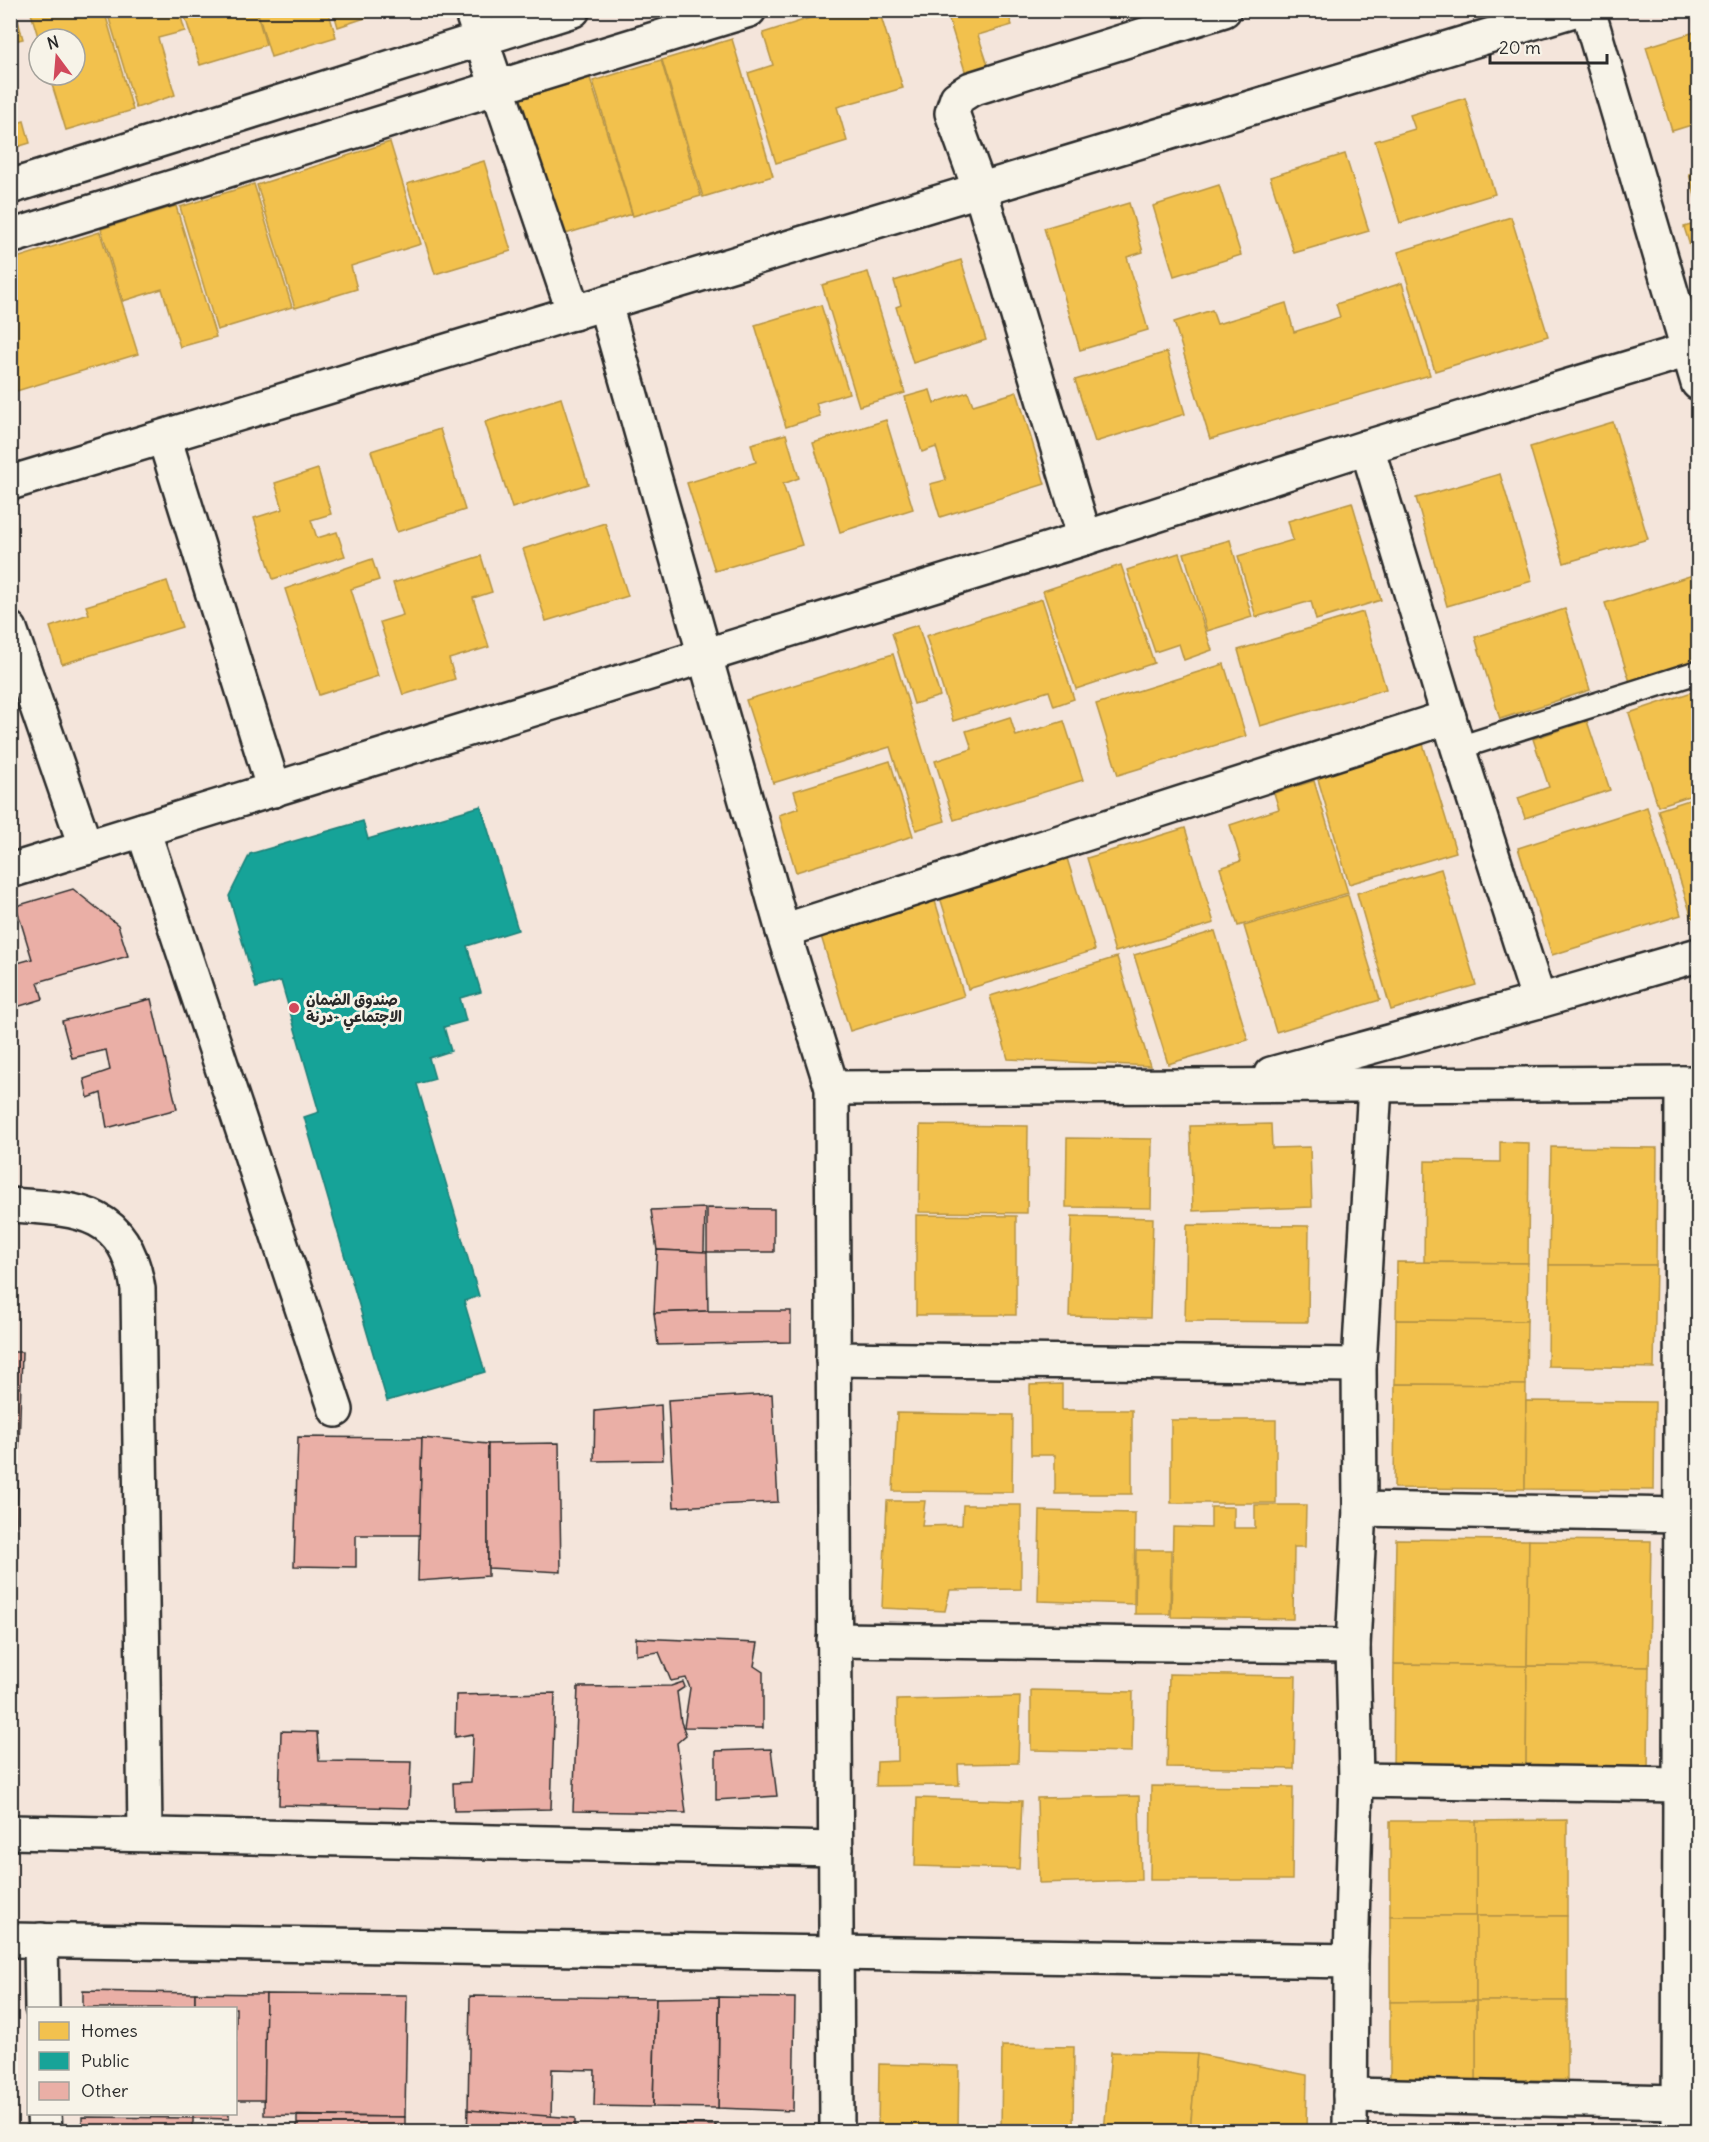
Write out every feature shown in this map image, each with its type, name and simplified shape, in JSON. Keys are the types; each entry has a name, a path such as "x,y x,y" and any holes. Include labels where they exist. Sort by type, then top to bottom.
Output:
{"street":[{"path":"10,186 476,24 573,10"},
{"path":"10,237 749,10"},
{"path":"1084,538 980,190 952,113 957,98 970,88 1224,10"},
{"path":"10,483 1574,10"},
{"path":"1588,10 1694,348 1698,383"},
{"path":"476,24 574,313"},
{"path":"605,304 783,931 832,1088 837,2132"},
{"path":"10,871 1084,538 1367,447 1694,348"},
{"path":"164,437 274,790"},
{"path":"1367,447 1458,748 1539,1001"},
{"path":"10,629 86,848"},
{"path":"783,931 1449,717"},
{"path":"143,830 336,1410"},
{"path":"1226,1086 1539,1001 1698,955"},
{"path":"832,1088 1690,1083 1680,1515 1690,1551 1680,1785 1689,1864 1679,2117 1350,2095"},
{"path":"1350,2132 1351,1960 1356,1780 1353,1646 1360,1509 1359,1365 1374,1085"},
{"path":"10,1205 61,1208 81,1212 99,1220 115,1233 128,1249 135,1269 138,1289 146,1834"},
{"path":"833,1359 1359,1365"},
{"path":"1360,1509 1680,1515"},
{"path":"834,1640 1353,1646"},
{"path":"1356,1780 1680,1785"},
{"path":"10,1832 836,1850"},
{"path":"42,2007 26,1940 1351,1960"},
{"path":"44,2115 45,2132"}],"lane":[{"path":"1458,748 1698,672"}],"building: Homes":[{"path":"10,10 15,10 23,39 10,42"},
{"path":"30,10 104,10 133,110 66,130 53,87 87,87 87,27 35,27"},
{"path":"123,10 179,10 185,31 158,38 175,95 136,108 108,15"},
{"path":"183,10 256,10 266,45 200,65"},
{"path":"257,10 328,10 336,37 271,57"},
{"path":"333,10 389,10 338,27"},
{"path":"835,10 879,10 903,88 837,107 847,141 776,163 748,73 773,65 763,33"},
{"path":"946,10 1007,10 1012,25 978,35 989,68 966,74"},
{"path":"1698,31 1698,123 1672,131 1646,47"},
{"path":"732,39 773,176 703,197 662,60"},
{"path":"661,60 701,196 633,216 593,81"},
{"path":"590,78 632,214 562,235 521,99"},
{"path":"1465,98 1495,194 1400,223 1375,141 1415,129 1410,115"},
{"path":"24,121 30,143 10,149 10,125"},
{"path":"390,142 421,244 351,266 357,289 295,308 257,185"},
{"path":"1345,154 1369,231 1294,253 1270,177"},
{"path":"484,161 511,251 435,274 407,184"},
{"path":"1698,171 1698,207 1689,174"},
{"path":"254,184 292,307 217,330 180,207"},
{"path":"1219,185 1241,255 1174,276 1153,206"},
{"path":"1129,203 1143,252 1127,257 1148,330 1080,350 1044,228"},
{"path":"176,206 216,337 180,347 162,289 123,301 101,229"},
{"path":"1511,217 1548,336 1435,371 1398,252"},
{"path":"1698,223 1698,271 1684,227"},
{"path":"100,232 138,354 10,393 10,260"},
{"path":"961,260 986,340 913,363 896,307 901,305 894,281"},
{"path":"868,272 905,393 859,406 822,285"},
{"path":"1402,283 1430,375 1210,439 1174,322 1212,310 1217,324 1286,303 1294,332 1340,317 1336,304"},
{"path":"821,305 849,393 816,403 820,416 786,427 755,325"},
{"path":"1167,352 1185,414 1095,442 1075,380"},
{"path":"930,390 934,403 968,392 973,405 1017,392 1045,484 940,517 930,484 946,480 936,447 922,452 905,397"},
{"path":"561,398 588,484 512,508 485,422"},
{"path":"886,420 913,509 840,532 813,443"},
{"path":"1613,422 1648,539 1564,563 1530,447"},
{"path":"440,429 465,510 397,532 371,451"},
{"path":"786,434 799,478 783,484 802,545 715,571 687,483 756,462 751,444"},
{"path":"318,469 331,514 311,520 317,538 337,532 345,556 273,579 254,518 283,509 275,483"},
{"path":"1500,474 1532,581 1447,606 1416,498"},
{"path":"1352,502 1381,600 1316,620 1311,601 1256,617 1238,556 1293,540 1288,521"},
{"path":"605,523 628,596 546,621 523,549"},
{"path":"1230,540 1252,617 1207,631 1184,553"},
{"path":"1179,553 1212,650 1184,660 1179,644 1155,652 1127,570"},
{"path":"481,556 492,592 473,598 489,647 449,659 455,679 403,695 380,622 403,615 393,583"},
{"path":"372,559 379,580 351,589 378,676 319,695 285,589"},
{"path":"1121,565 1154,663 1076,689 1043,591"},
{"path":"1696,574 1698,582 1698,660 1630,682 1605,603"},
{"path":"167,581 182,627 62,664 50,627 89,614 86,606"},
{"path":"1042,599 1074,699 1054,706 1049,691 953,721 926,636"},
{"path":"1565,609 1590,690 1500,719 1475,637"},
{"path":"1363,612 1386,689 1260,726 1238,650"},
{"path":"918,625 940,696 914,704 892,633"},
{"path":"893,654 945,821 916,830 890,747 773,783 746,700"},
{"path":"1224,664 1246,736 1118,775 1096,704"},
{"path":"1698,690 1698,793 1658,806 1629,713"},
{"path":"1010,717 1016,736 1064,721 1083,780 954,820 935,761 972,749 966,731"},
{"path":"1587,721 1610,790 1525,818 1518,798 1549,787 1533,739"},
{"path":"1423,744 1456,852 1349,884 1317,776"},
{"path":"890,761 913,836 796,872 779,815 799,808 794,791"},
{"path":"1314,781 1348,893 1238,926 1220,868 1241,861 1230,825 1279,809 1274,793"},
{"path":"1698,797 1698,916 1692,918 1658,810"},
{"path":"1647,807 1681,915 1552,955 1518,848"},
{"path":"1185,828 1214,923 1115,952 1087,858"},
{"path":"1066,855 1095,950 968,989 939,894"},
{"path":"1441,869 1476,985 1391,1010 1357,893"},
{"path":"1348,895 1380,1000 1276,1032 1244,926"},
{"path":"935,901 964,996 850,1031 821,936"},
{"path":"1215,931 1248,1040 1168,1064 1134,955"},
{"path":"1117,957 1150,1066 1008,1059 990,996"},
{"path":"1271,1124 1272,1148 1310,1147 1312,1207 1193,1211 1190,1126"},
{"path":"920,1125 1028,1126 1027,1213 919,1212"},
{"path":"1067,1138 1152,1139 1151,1208 1066,1207"},
{"path":"1500,1142 1529,1143 1528,1263 1424,1262 1425,1161 1500,1162"},
{"path":"1551,1147 1657,1148 1656,1265 1549,1265"},
{"path":"916,1215 1016,1216 1016,1315 916,1315"},
{"path":"1072,1216 1153,1218 1150,1318 1069,1316"},
{"path":"1187,1225 1309,1226 1308,1322 1185,1321"},
{"path":"1397,1262 1528,1263 1527,1321 1396,1320"},
{"path":"1549,1265 1656,1265 1654,1368 1548,1366"},
{"path":"1396,1320 1527,1321 1526,1385 1395,1384"},
{"path":"1062,1384 1062,1410 1132,1410 1132,1494 1055,1494 1055,1455 1031,1455 1030,1385"},
{"path":"1395,1384 1526,1385 1525,1489 1394,1488"},
{"path":"1526,1401 1655,1402 1654,1490 1525,1489"},
{"path":"897,1413 1013,1415 1012,1492 893,1491"},
{"path":"1171,1420 1276,1420 1276,1503 1171,1503"},
{"path":"887,1501 925,1501 922,1526 962,1525 963,1505 1021,1505 1021,1589 950,1590 945,1611 882,1608"},
{"path":"1255,1505 1306,1505 1305,1547 1294,1547 1293,1619 1171,1617 1173,1527 1211,1528 1211,1507 1234,1507 1234,1528 1255,1528"},
{"path":"1040,1511 1135,1513 1134,1604 1038,1601"},
{"path":"1396,1539 1529,1540 1527,1666 1394,1664"},
{"path":"1529,1540 1651,1541 1649,1667 1527,1666"},
{"path":"1136,1550 1171,1550 1170,1614 1135,1614"},
{"path":"1394,1664 1527,1666 1526,1771 1393,1770"},
{"path":"1527,1666 1649,1667 1648,1773 1526,1771"},
{"path":"1169,1674 1296,1676 1294,1769 1167,1767"},
{"path":"1031,1690 1133,1692 1132,1752 1031,1750"},
{"path":"1020,1697 1018,1763 958,1764 959,1785 876,1786 877,1762 898,1761 897,1700"},
{"path":"1151,1786 1293,1787 1292,1880 1150,1880"},
{"path":"1139,1796 1141,1880 1039,1883 1037,1798"},
{"path":"917,1798 1022,1801 1019,1869 915,1866"},
{"path":"1567,1820 1567,1916 1476,1916 1476,1821"},
{"path":"1390,1821 1476,1821 1476,1916 1390,1916"},
{"path":"1390,1916 1476,1916 1476,2001 1390,2002"},
{"path":"1476,1916 1567,1916 1567,2001 1476,2001"},
{"path":"1476,2001 1567,2001 1567,2080 1476,2080"},
{"path":"1476,2001 1476,2080 1390,2081 1390,2002"},
{"path":"1002,2046 1074,2047 1073,2132 1001,2132"},
{"path":"1111,2052 1197,2054 1190,2132 1104,2132"},
{"path":"1197,2054 1307,2075 1306,2132 1190,2132"},
{"path":"879,2064 959,2066 958,2132 878,2132"}],"building: Public":[{"path":"481,806 518,930 467,946 481,992 460,998 466,1021 444,1027 451,1051 429,1058 435,1079 417,1084 479,1296 464,1301 485,1372 387,1401 304,1117 319,1112 281,981 256,988 229,896 250,854 363,821 368,839"}],"building: Other":[{"path":"73,889 118,925 128,956 38,982 43,999 10,1009 10,965 32,959 16,906"},
{"path":"151,999 177,1109 107,1128 101,1093 88,1098 84,1079 110,1070 106,1050 72,1058 62,1021"},
{"path":"705,1208 704,1252 657,1250 651,1210"},
{"path":"707,1208 774,1209 774,1252 707,1252"},
{"path":"657,1250 707,1252 708,1311 654,1313"},
{"path":"791,1311 791,1342 658,1345 654,1313"},
{"path":"10,1352 22,1352 11,1703 10,1703"},
{"path":"772,1394 778,1502 674,1507 668,1400"},
{"path":"661,1405 663,1460 594,1461 595,1411"},
{"path":"298,1437 422,1438 420,1535 356,1535 356,1567 294,1566"},
{"path":"422,1438 488,1444 488,1576 418,1581"},
{"path":"559,1443 561,1572 488,1568 488,1444"},
{"path":"636,1638 758,1643 754,1666 763,1672 763,1728 684,1727 690,1688 686,1678 671,1681 659,1652 636,1655"},
{"path":"683,1682 685,1687 677,1692 681,1722 686,1735 677,1743 686,1813 573,1811 578,1687 671,1686"},
{"path":"555,1693 551,1809 454,1811 453,1783 471,1782 473,1734 455,1737 456,1695"},
{"path":"281,1731 317,1732 319,1761 411,1762 409,1808 279,1805"},
{"path":"771,1749 777,1796 716,1800 716,1751"},
{"path":"83,1991 195,1993 195,2007 83,2007"},
{"path":"195,1993 266,1994 265,2100 237,2100 237,2007 195,2007"},
{"path":"266,1994 407,1995 405,2117 264,2115"},
{"path":"470,1996 656,1998 653,2107 594,2106 595,2070 552,2069 551,2118 468,2110"},
{"path":"719,1997 795,1998 793,2111 718,2108"},
{"path":"719,1997 718,2108 653,2107 656,1998"},
{"path":"468,2110 575,2118 575,2132 467,2132"},
{"path":"193,2115 229,2115 229,2119 193,2118"},
{"path":"297,2116 405,2117 405,2132 297,2132"},
{"path":"82,2117 193,2118 193,2132 82,2132"},
{"path":"670,2124 716,2125 716,2132 670,2132"}],"place":[{"name":"صندوق الضمان الاجتماعي -درنة","path":"294,1008"}]}
